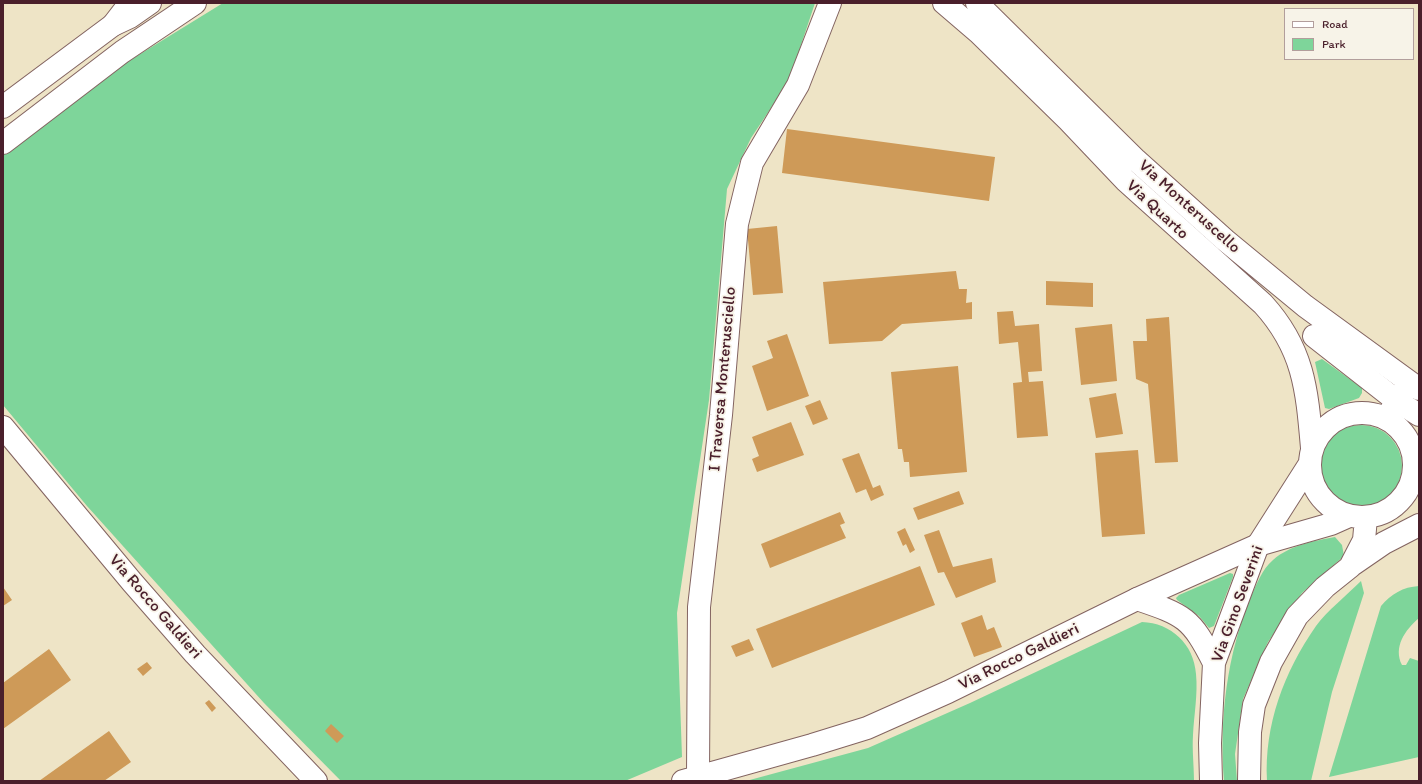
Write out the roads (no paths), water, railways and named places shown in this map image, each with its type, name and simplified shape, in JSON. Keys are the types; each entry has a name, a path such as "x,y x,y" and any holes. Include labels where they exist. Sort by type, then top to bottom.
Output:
{"street":[{"path":"113,25 130,3"},
{"path":"3,106 113,25 130,17 150,3"},
{"path":"3,143 122,52 195,3"},
{"name":"I Traversa Monterusciello","path":"690,778 699,607 721,415 737,224 752,163 798,85 830,3"},
{"name":"Via Quarto","path":"944,3 991,44 1069,121 1125,180 1263,304 1277,320 1288,339 1303,376 1310,412 1311,456"},
{"name":"Via Monteruscello","path":"978,3 1136,160 1224,240 1305,306 1414,386"},
{"path":"1314,336 1392,410 1400,429 1410,442 1414,459 1414,470 1408,491 1397,504 1366,516"},
{"path":"1392,410 1414,386"},
{"path":"1419,415 1392,410 1372,414 1357,413 1343,416 1330,424 1319,434 1311,456 1312,482 1320,497 1333,509 1366,516 1419,524"},
{"name":"Via Rocco Galdieri","path":"3,426 127,576 196,654 316,781"},
{"name":"Via Gino Severini","path":"1211,781 1210,743 1214,663 1258,545 1311,456"},
{"path":"1350,567 1364,540 1366,516"},
{"name":"Via Rocco Galdieri","path":"690,778 812,745 867,728 948,692 1137,599 1258,545 1331,524 1366,516"},
{"path":"1249,781 1250,732 1254,705 1271,662 1297,616 1325,587 1350,567 1384,543 1419,524"},
{"path":"1137,599 1176,613 1186,620 1202,638 1214,663"}]}
